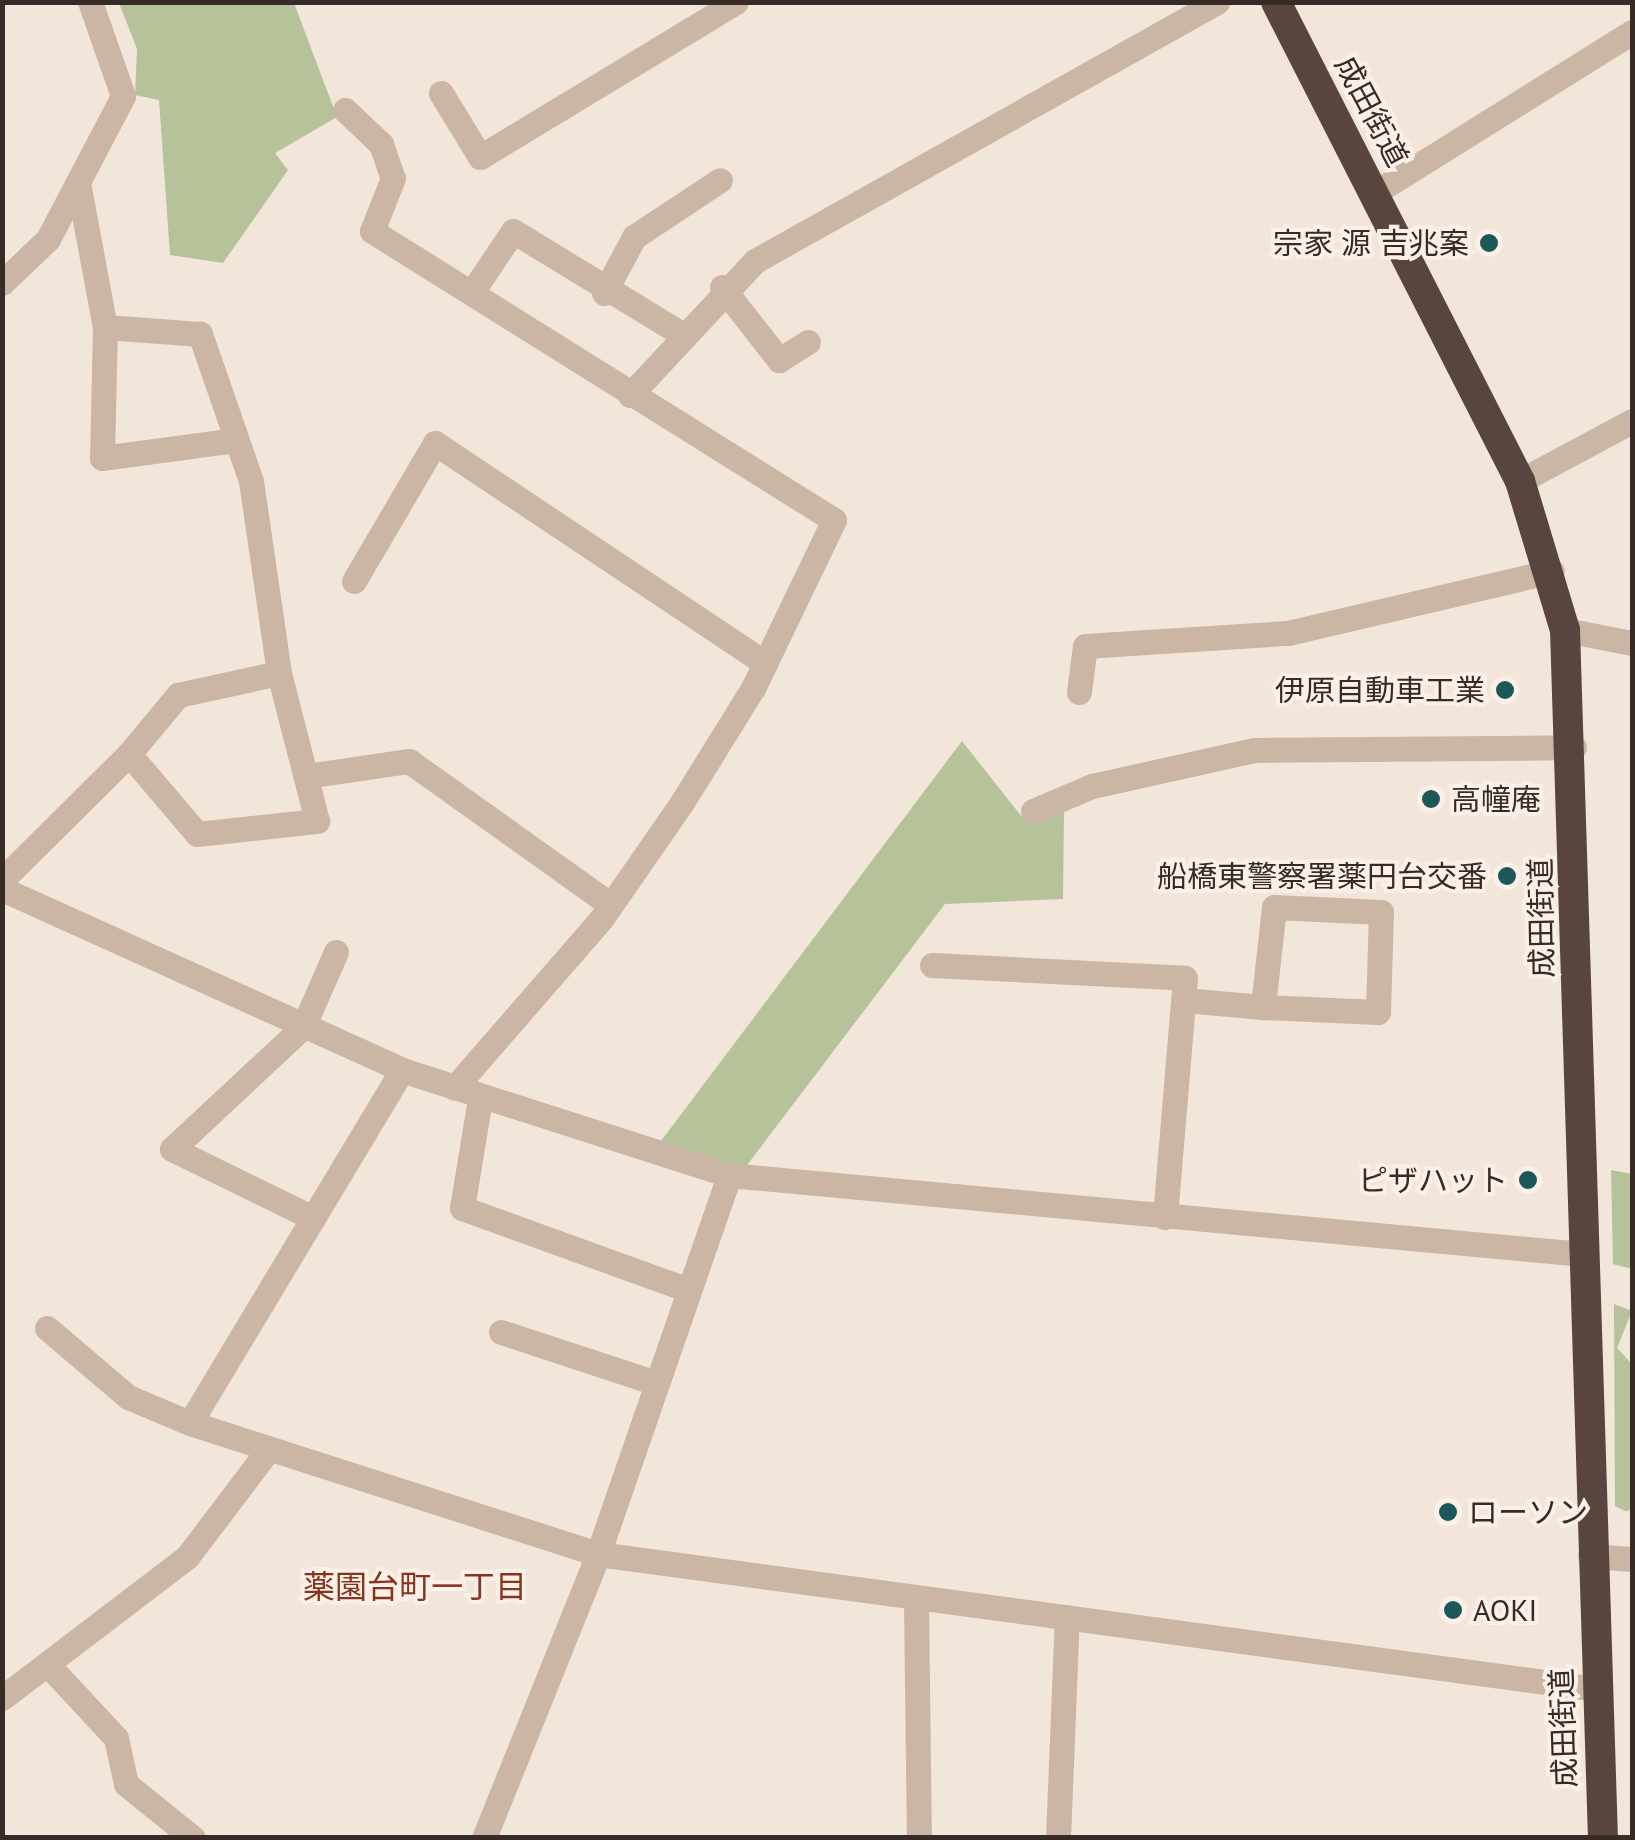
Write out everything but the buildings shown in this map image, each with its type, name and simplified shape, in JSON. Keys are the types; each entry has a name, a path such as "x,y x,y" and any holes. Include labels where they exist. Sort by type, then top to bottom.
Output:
{"highway":[{"name":"成田街道","path":"1276,2 1520,481 1552,571 1565,630 1574,746 1590,1556 1603,1838"}],"street":[{"path":"2,283 48,239 123,96 90,2"},
{"path":"441,93 480,157 736,2"},
{"path":"630,395 722,287 1217,2"},
{"path":"1376,192 1632,32"},
{"path":"344,110 381,144 393,178 372,231 834,520 765,663 611,905 454,1088"},
{"path":"604,293 634,236 720,180"},
{"path":"78,182 105,327 102,458 235,440"},
{"path":"472,292 513,231 604,293 680,333"},
{"path":"722,287 779,360 808,342"},
{"path":"105,327 200,334 250,481 279,673 317,821 197,834 129,754"},
{"path":"1520,481 1632,421"},
{"path":"354,581 435,443 765,663"},
{"path":"1079,692 1085,646 1288,634 1552,571"},
{"path":"1565,630 1632,643"},
{"path":"2,880 129,754 178,695 279,673"},
{"path":"1033,811 1092,786 1254,750 1574,746"},
{"path":"307,776 409,761 611,905"},
{"path":"2,889 402,1070 480,1099 729,1175 1582,1254"},
{"path":"1182,1000 1263,1007 1378,1012 1381,912 1274,906 1263,1007"},
{"path":"313,1218 172,1150 303,1027 336,952"},
{"path":"932,965 1185,978 1166,1217"},
{"path":"190,1423 402,1070"},
{"path":"480,1099 462,1208 689,1290"},
{"path":"484,1838 598,1554 729,1175"},
{"path":"47,1328 128,1397 190,1423 266,1453 598,1554 916,1601 1067,1616 1597,1689"},
{"path":"502,1332 656,1383"},
{"path":"2,1698 187,1557 266,1453"},
{"path":"1590,1556 1632,1558"},
{"path":"916,1601 920,1838"},
{"path":"1058,1838 1067,1616"},
{"path":"48,1666 116,1738 126,1784 193,1838"}],"green space":[{"path":"119,3 294,3 337,117 275,153 288,170 223,263 170,255 159,100 135,95 137,49"},
{"path":"962,741 1026,822 1064,811 1063,899 945,904 744,1169 658,1145"},
{"path":"1611,1170 1632,1174 1632,1269 1613,1264"},
{"path":"1614,1304 1632,1311 1617,1348 1632,1364 1632,1510 1625,1511 1615,1506"}],"place":[{"name":"宗家 源 吉兆案","path":"1489,243"},
{"name":"伊原自動車工業","path":"1505,690"},
{"name":"高幢庵","path":"1431,799"},
{"name":"船橋東警察署薬円台交番","path":"1507,876"},
{"name":"ピザハット","path":"1528,1180"},
{"name":"ローソン","path":"1448,1512"},
{"name":"AOKI","path":"1453,1610"}],"district":[{"name":"薬園台町一丁目","path":"415,1586"}]}
